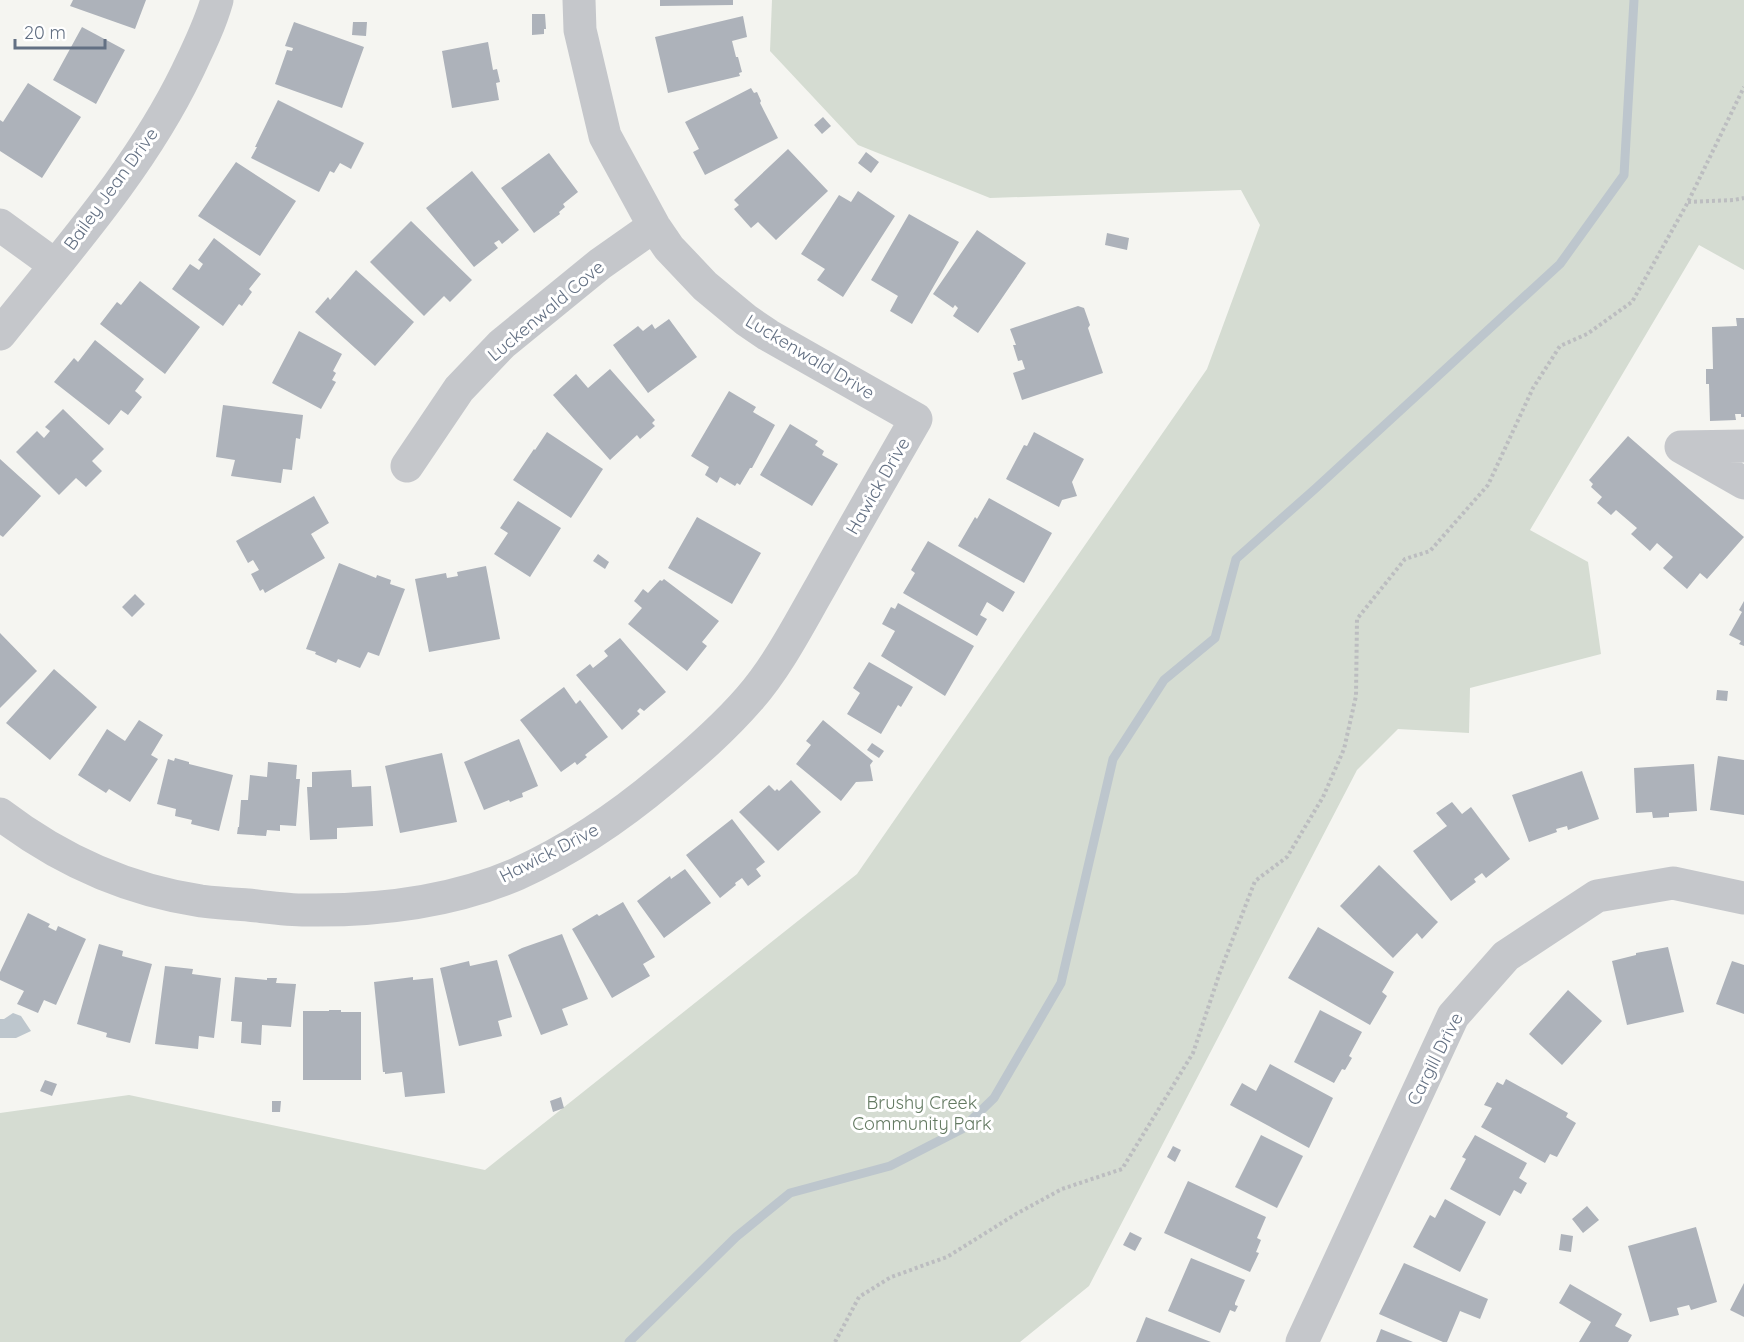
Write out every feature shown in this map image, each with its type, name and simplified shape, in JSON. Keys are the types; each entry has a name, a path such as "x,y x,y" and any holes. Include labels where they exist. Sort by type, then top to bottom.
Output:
{"street":[{"name":"Bailey Jean Drive","path":"0,334 127,174 156,130 203,39 216,0"},
{"name":"Luckenwald Drive","path":"579,0 580,30 605,136 654,226 669,248 705,286 746,320 768,335 916,419"},
{"path":"0,225 55,265"},
{"name":"Luckenwald Cove","path":"407,466 459,389 502,344 600,264 654,226"},
{"name":"Hawick Drive","path":"0,814 21,830 62,854 105,874 152,890 201,901 305,910 369,908 412,904 465,892 517,874 604,825 643,797 714,737 751,697 783,652 916,419"},
{"path":"1744,446 1682,447 1744,483"},
{"name":"Cargill Drive","path":"1302,1342 1453,1016 1506,956 1598,896 1673,883 1744,898"}],"path":[{"path":"835,1342 859,1298 891,1277 947,1257 1016,1214 1062,1189 1122,1169 1193,1053 1220,972 1255,881 1287,857 1323,796 1344,749 1356,696 1357,618 1405,559 1430,551 1488,485 1533,388 1560,346 1587,334 1632,302 1688,202 1744,87"},
{"path":"1688,202 1744,198"}],"green space":[{"name":"Brushy Creek Community Park","path":"772,0 1744,0 1744,270 1699,245 1530,530 1588,562 1601,654 1470,688 1469,733 1398,729 1357,770 1089,1286 1020,1342 0,1342 0,1113 129,1095 485,1170 857,874 1207,369 1260,225 1241,190 990,198 858,145 770,51"}],"shaded area":[{"path":"13,1013 21,1016 31,1031 16,1038 0,1038 0,1019"}],"building":[{"path":"73,0 146,0 135,29 70,6"},
{"path":"660,0 733,0 733,5 660,6"},
{"path":"532,14 545,14 544,34 532,35"},
{"path":"743,16 747,37 732,41 742,72 739,73 740,76 668,93 655,37"},
{"path":"294,22 364,47 342,108 275,84 287,50 292,51 293,48 285,46"},
{"path":"353,22 367,22 366,36 352,35"},
{"path":"82,27 125,50 96,104 53,80"},
{"path":"488,42 493,70 497,69 500,82 496,83 499,100 452,108 442,51"},
{"path":"28,83 81,117 42,178 0,151 0,120 3,122"},
{"path":"751,88 754,93 757,92 760,103 778,138 705,175 693,152 699,149 685,122"},
{"path":"278,100 364,143 351,169 340,163 334,173 330,171 319,192 251,158"},
{"path":"823,117 831,126 822,134 814,125"},
{"path":"788,149 828,191 776,240 758,222 751,228 734,209 739,205 734,200"},
{"path":"866,152 879,162 871,173 858,163"},
{"path":"549,153 578,192 563,204 565,207 559,212 560,214 534,233 501,188"},
{"path":"236,162 296,201 260,256 198,216"},
{"path":"472,171 519,230 502,244 499,240 494,243 498,248 474,267 426,208"},
{"path":"858,191 895,216 843,297 817,280 825,269 801,254 839,195 851,202"},
{"path":"909,214 959,242 912,324 890,311 898,296 871,280"},
{"path":"411,221 472,280 450,302 444,296 424,316 370,262"},
{"path":"977,230 1026,263 978,333 953,316 958,308 955,305 953,308 933,294"},
{"path":"1107,233 1129,238 1127,250 1105,245"},
{"path":"214,238 261,274 249,289 252,292 242,306 239,304 223,326 172,289 190,264 199,270 203,264 198,260"},
{"path":"356,270 414,322 375,366 315,312 328,297 330,300"},
{"path":"140,281 200,327 165,374 100,324 117,302 121,305"},
{"path":"1078,306 1084,308 1103,373 1022,400 1013,373 1025,369 1022,360 1018,361 1013,345 1016,345 1010,329"},
{"path":"1736,318 1744,318 1744,417 1741,417 1741,414 1735,414 1736,420 1710,421 1709,384 1706,384 1706,369 1713,369 1712,327 1737,326"},
{"path":"669,319 697,357 648,393 613,345 638,326 643,331 652,324 655,329"},
{"path":"299,331 342,354 333,371 336,373 332,380 336,382 321,409 272,383"},
{"path":"95,340 144,379 135,391 142,397 128,415 121,410 109,425 54,382 74,358 78,362"},
{"path":"610,369 655,420 652,423 655,426 640,439 637,435 610,460 553,395 576,374 588,388"},
{"path":"729,391 756,407 753,412 775,425 752,468 740,485 737,483 735,486 720,477 717,483 705,475 709,467 691,456"},
{"path":"223,405 303,415 300,439 296,438 292,470 283,469 281,483 231,476 235,460 216,457"},
{"path":"63,409 104,449 92,461 102,471 86,487 76,478 59,495 16,452 37,431 44,438 50,431 45,427"},
{"path":"790,424 818,441 815,445 824,451 822,455 838,464 812,506 760,475"},
{"path":"547,432 603,469 571,518 513,480"},
{"path":"1034,432 1084,459 1072,482 1077,496 1062,500 1059,507 1006,479 1024,445 1027,446"},
{"path":"1628,436 1744,537 1707,579 1700,573 1687,589 1663,568 1673,557 1657,543 1650,551 1631,534 1637,528 1616,510 1611,515 1597,503 1602,497 1591,487 1593,484 1589,480"},
{"path":"0,459 41,496 3,537 0,535"},
{"path":"314,496 329,523 311,534 325,558 265,593 263,589 260,591 251,574 259,570 253,560 248,563 236,541"},
{"path":"989,498 1052,533 1024,583 958,546"},
{"path":"518,501 561,528 530,577 494,554 508,533 500,528"},
{"path":"697,517 761,553 732,604 668,568"},
{"path":"928,541 1015,592 1003,612 987,602 980,615 987,619 977,636 903,593 915,573 911,570"},
{"path":"598,554 609,562 605,569 593,561"},
{"path":"339,563 376,578 377,575 391,580 390,584 405,589 379,656 368,652 360,668 338,659 336,663 306,649"},
{"path":"486,566 500,639 429,652 415,579 446,573 447,578 458,576 457,572"},
{"path":"664,579 719,621 702,642 707,646 687,671 628,624 642,608 634,601 643,589 648,593 660,580"},
{"path":"135,594 145,604 132,617 122,607"},
{"path":"1744,601 1744,646 1739,644 1741,641 1729,635 1742,612 1739,610"},
{"path":"898,603 974,646 945,696 881,656 895,631 882,624 891,607 895,609"},
{"path":"0,633 37,671 0,708"},
{"path":"620,638 666,692 644,711 640,708 637,711 640,714 622,730 576,675 590,664 593,668 608,656 604,651"},
{"path":"869,662 913,687 901,707 898,705 881,734 847,714 860,693 853,688"},
{"path":"54,669 97,707 50,760 6,723"},
{"path":"564,687 576,704 580,700 608,737 585,755 587,757 577,765 575,762 561,772 520,720"},
{"path":"1717,690 1728,691 1727,701 1716,700"},
{"path":"139,720 163,735 151,755 158,759 130,802 109,789 106,793 78,775 107,729 125,741"},
{"path":"823,720 873,761 870,765 873,781 856,782 841,801 796,764 811,745 806,741"},
{"path":"519,739 538,786 522,793 523,797 484,810 464,762"},
{"path":"872,743 884,751 879,758 867,750"},
{"path":"442,753 457,822 400,833 385,766"},
{"path":"1718,756 1744,760 1744,815 1710,810"},
{"path":"175,758 189,762 189,764 233,775 219,831 191,824 192,820 175,816 176,809 157,804 168,759 174,761"},
{"path":"268,762 297,765 296,779 300,779 296,826 280,825 280,831 267,830 266,836 237,834 241,800 248,800 250,775 267,777"},
{"path":"1694,764 1697,811 1669,813 1669,817 1653,818 1652,812 1636,813 1634,768"},
{"path":"351,770 352,787 371,786 373,826 337,828 337,839 310,840 307,787 312,787 312,772"},
{"path":"1582,771 1599,819 1568,830 1567,826 1556,829 1557,832 1529,842 1512,795"},
{"path":"791,780 821,812 778,851 739,812 769,785 775,791 777,789 779,791"},
{"path":"1452,802 1462,814 1471,807 1510,859 1486,878 1482,873 1474,879 1476,882 1451,901 1413,851 1447,826 1436,813"},
{"path":"732,819 765,862 756,869 761,876 748,886 742,878 720,898 686,855"},
{"path":"1379,865 1438,922 1422,939 1417,933 1393,958 1340,906"},
{"path":"685,869 711,903 664,938 637,901 670,876 671,879"},
{"path":"623,902 655,957 643,964 650,976 612,998 572,929"},
{"path":"28,913 50,924 48,927 56,931 58,926 86,939 56,1005 44,1000 38,1013 17,1004 24,991 0,980 0,972"},
{"path":"1318,927 1394,972 1382,992 1387,996 1370,1025 1288,978"},
{"path":"562,934 588,999 562,1009 568,1025 541,1035 508,955"},
{"path":"99,944 123,951 122,956 152,964 130,1043 106,1037 107,1033 77,1024"},
{"path":"1668,947 1684,1012 1627,1025 1612,961 1636,955 1636,953"},
{"path":"497,960 512,1017 498,1021 502,1036 459,1046 440,968 469,961 470,966"},
{"path":"1732,961 1744,965 1744,1014 1716,1004"},
{"path":"165,966 193,969 192,974 221,978 214,1038 199,1036 198,1049 155,1044"},
{"path":"235,977 267,980 267,978 277,978 276,983 296,984 291,1027 262,1025 261,1045 241,1043 242,1022 231,1021"},
{"path":"413,977 413,980 433,978 445,1093 405,1097 402,1072 385,1074 383,1072 374,982"},
{"path":"1568,990 1602,1021 1562,1065 1529,1034"},
{"path":"1320,1010 1362,1032 1349,1056 1352,1058 1334,1083 1294,1062"},
{"path":"303,1011 361,1012 361,1080 303,1080"},
{"path":"1270,1064 1333,1098 1309,1148 1230,1105 1242,1083 1256,1091"},
{"path":"1506,1079 1568,1113 1566,1117 1576,1123 1557,1157 1550,1154 1545,1163 1481,1127 1492,1108 1484,1105 1497,1082 1503,1085"},
{"path":"45,1080 57,1084 52,1096 40,1091"},
{"path":"561,1097 564,1108 553,1112 550,1101"},
{"path":"272,1101 281,1101 280,1112 272,1112"},
{"path":"1261,1135 1303,1156 1277,1208 1235,1187"},
{"path":"1475,1135 1527,1163 1519,1178 1527,1183 1521,1194 1514,1190 1500,1216 1450,1189 1466,1159 1462,1157"},
{"path":"1173,1146 1181,1150 1175,1162 1167,1157"},
{"path":"1188,1181 1266,1217 1257,1238 1261,1240 1256,1252 1259,1253 1250,1272 1164,1233"},
{"path":"1445,1199 1486,1222 1460,1272 1413,1247 1430,1215 1435,1218"},
{"path":"1587,1206 1599,1220 1583,1233 1572,1219"},
{"path":"1696,1227 1717,1302 1691,1310 1689,1305 1677,1308 1679,1315 1650,1322 1628,1246"},
{"path":"1130,1232 1142,1238 1135,1251 1123,1245"},
{"path":"1561,1234 1573,1236 1571,1252 1559,1250"},
{"path":"1191,1258 1245,1280 1235,1303 1238,1306 1235,1312 1230,1310 1220,1333 1168,1311"},
{"path":"1404,1263 1488,1299 1480,1319 1460,1311 1447,1342 1443,1342 1379,1314"},
{"path":"1744,1283 1744,1317 1730,1310"},
{"path":"1570,1284 1622,1314 1615,1326 1632,1335 1628,1342 1579,1342 1591,1322 1559,1303"},
{"path":"1146,1317 1211,1342 1136,1342"},
{"path":"1381,1329 1413,1342 1376,1342"}],"waterway":[{"path":"629,1342 736,1237 790,1193 890,1166 962,1129 994,1098 1061,983 1113,759 1164,680 1215,638 1236,559 1560,264 1624,175 1634,0"}]}
